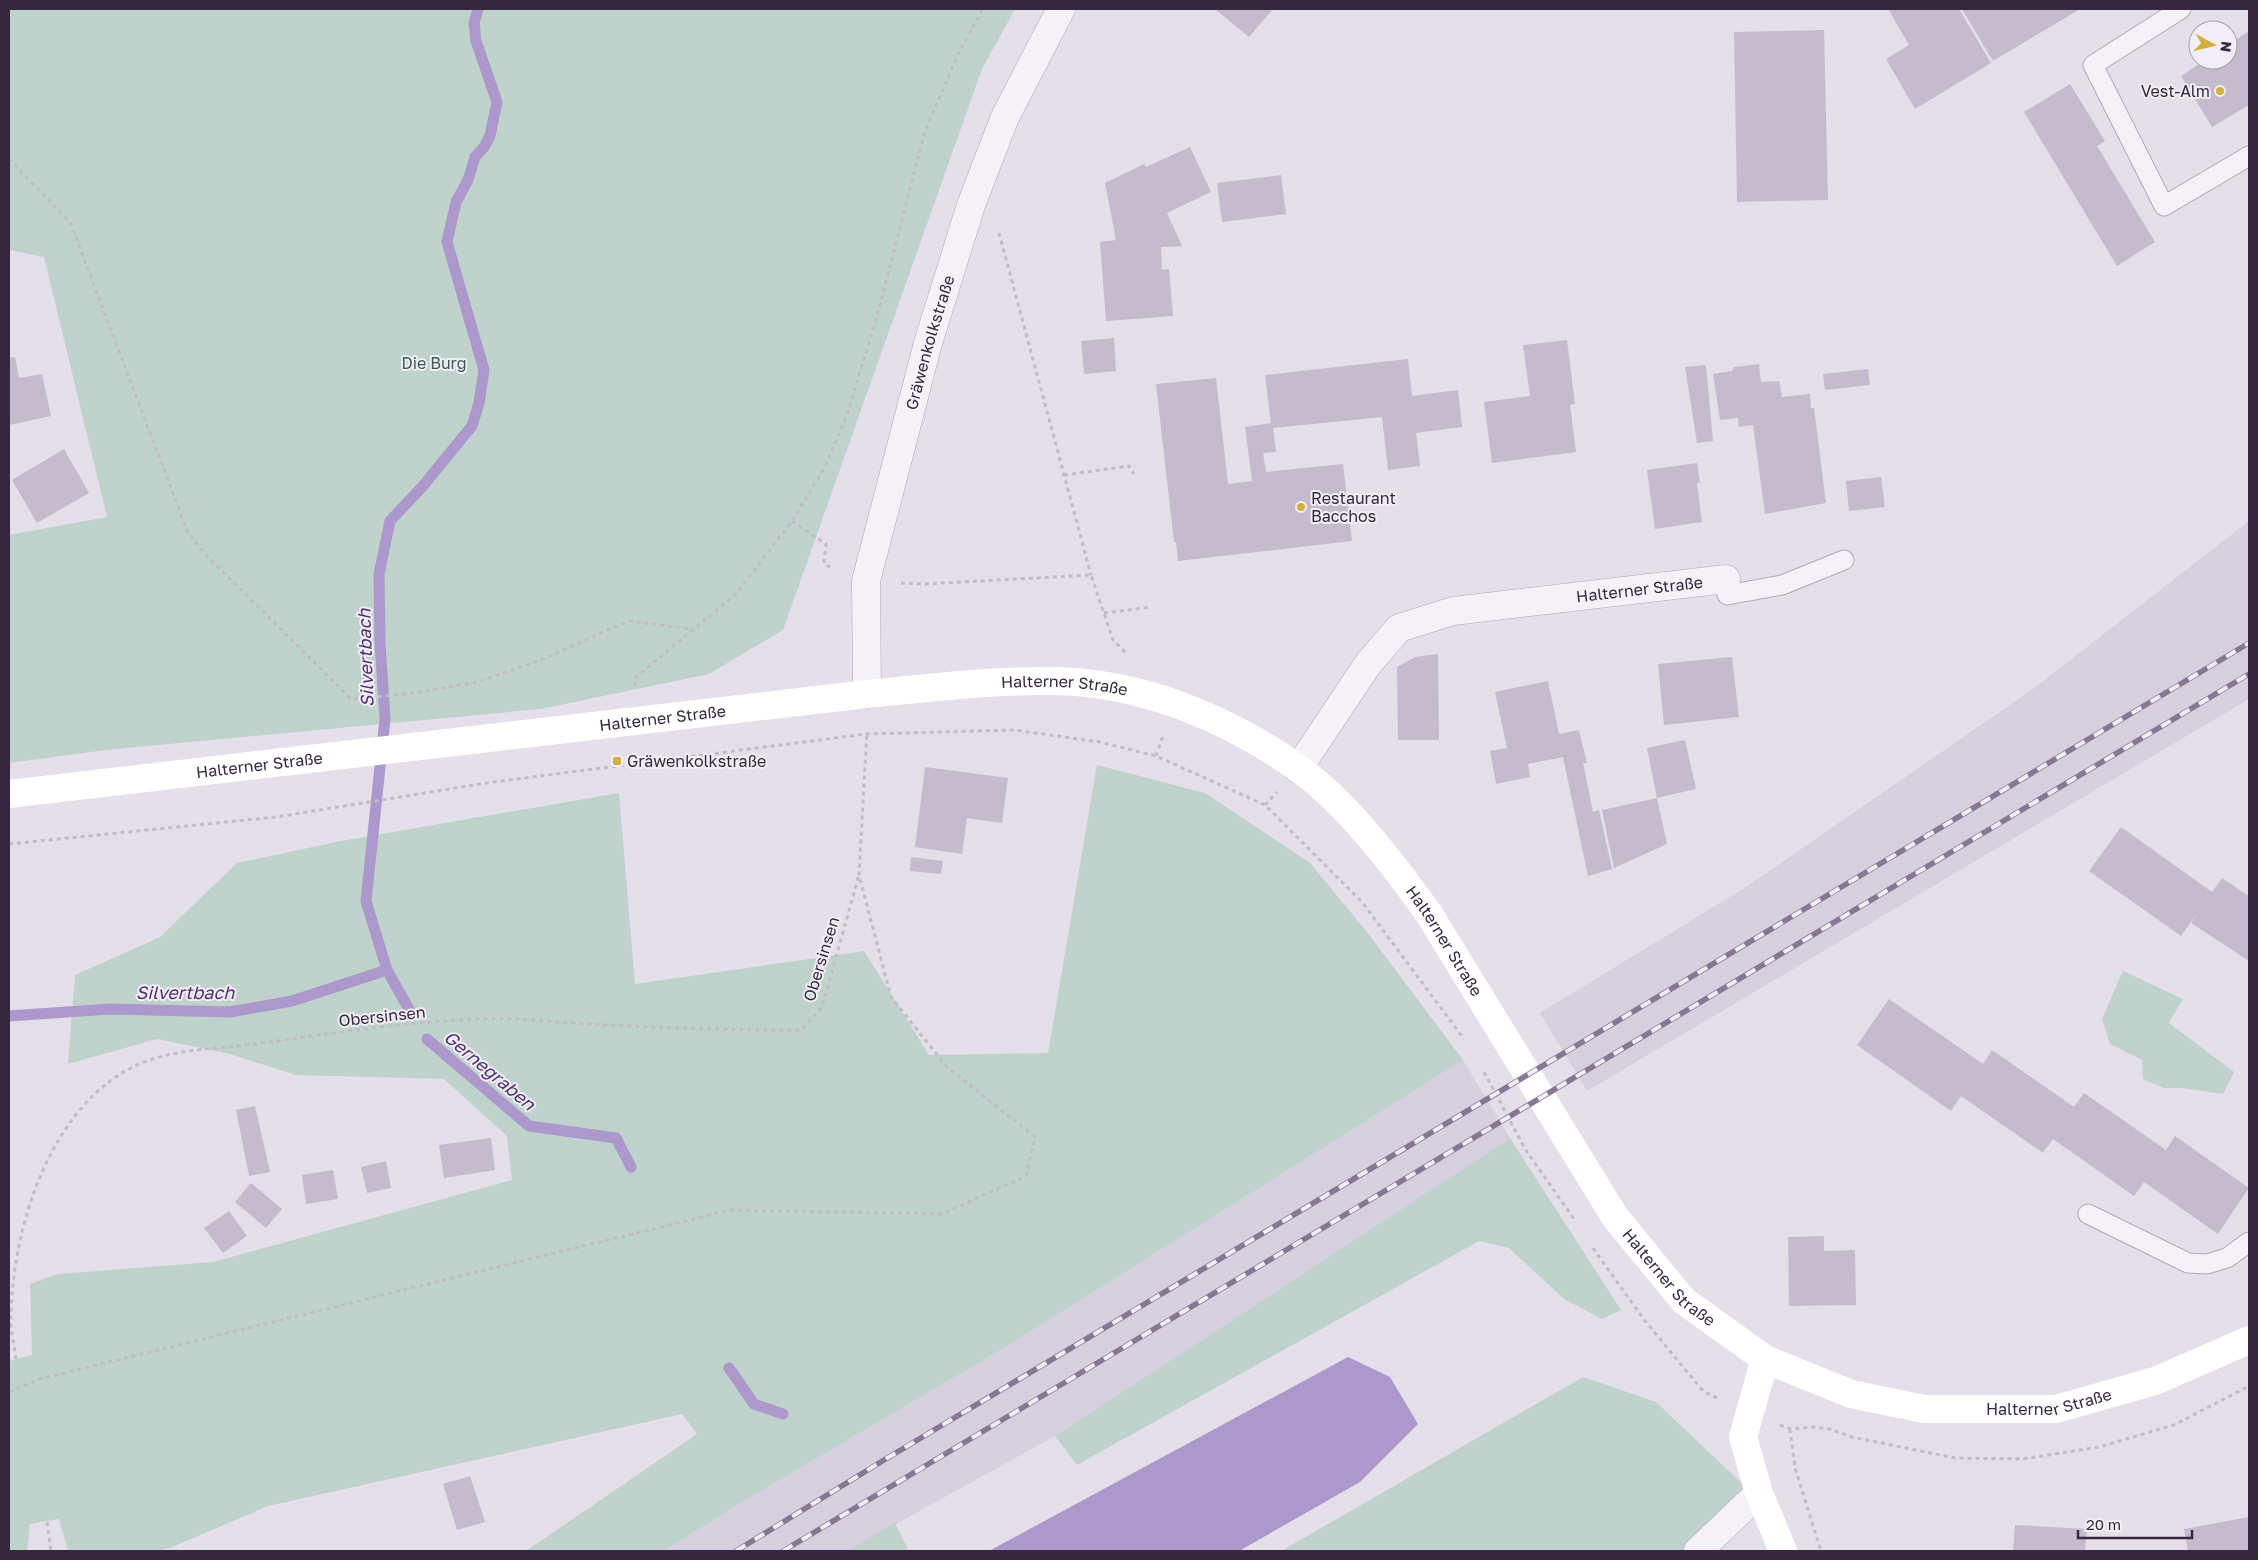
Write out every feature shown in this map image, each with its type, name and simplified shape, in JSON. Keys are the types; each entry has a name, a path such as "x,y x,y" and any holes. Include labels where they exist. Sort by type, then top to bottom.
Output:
{"main road":[{"name":"Halterner Straße","path":"9,794 867,694 978,684 1057,681 1120,688 1174,702 1236,730 1298,769 1340,807 1400,873 1429,914 1615,1218 1684,1301 1765,1359 1851,1394 1924,1410 2056,1409 2155,1382 2249,1340"},
{"path":"1765,1359 1743,1437 1758,1493 1783,1551"}],"street":[{"name":"Gräwenkolkstraße","path":"867,694 866,581 928,343 976,192 1005,118 1061,9"},
{"name":"Halterner Straße","path":"1298,769 1368,664 1399,628 1453,611 1726,579"},
{"path":"1698,1551 1758,1493"}],"lane":[{"path":"2181,9 2093,65 2164,206 2249,156"},
{"path":"1726,579 1727,595 1782,584 1844,560"},
{"path":"2088,1214 2188,1263 2207,1264 2227,1258 2249,1242"}],"path":[{"path":"636,720 635,678 691,629 736,594 792,521 824,467 848,412 877,316 924,131 960,50 983,9"},
{"path":"9,159 70,222 188,533 206,555 351,698 413,693 478,682 541,660 628,621 691,629"},
{"path":"976,192 996,209 996,221 1091,575 1113,640 1130,657"},
{"path":"1064,475 1129,466 1134,474"},
{"path":"792,521 826,544 824,564 866,581 924,584 1091,575"},
{"path":"1104,613 1151,607"},
{"path":"9,1392 40,1379 730,1210 942,1214 1026,1176 1035,1137 946,1066 891,997 859,875 867,694"},
{"path":"1156,756 1174,702"},
{"path":"9,844 276,817 493,782 866,734 1014,730 1100,742 1156,756 1265,805 1362,902 1468,1046"},
{"name":"Obersinsen","path":"16,1359 10,1316 16,1256 34,1186 71,1120 97,1091 128,1070 158,1057 201,1048 234,1047 371,1028 480,1019 717,1030 801,1030 822,1008 859,875"},
{"path":"1483,1071 1525,1149 1580,1229"},
{"path":"1591,1245 1642,1317 1703,1392 1790,1429 1814,1427 1830,1429 1852,1437 1956,1458 2023,1459 2099,1448 2174,1424 2249,1386"},
{"path":"1790,1429 1794,1468 1821,1551"},
{"path":"47,1522 51,1551"}],"shaded area":[{"path":"2249,521 2249,699 1587,1091 1540,1013 1746,887 2033,689"},
{"path":"1463,1060 1510,1138 1055,1436 847,1551 664,1551 739,1504 1009,1345"},
{"path":"1348,1357 1390,1377 1418,1424 1360,1482 1239,1551 989,1551"}],"green space":[{"name":"Die Burg","path":"9,9 1015,9 982,69 783,630 709,674 541,709 106,750 9,763 9,535 107,517 44,257 9,250"},
{"path":"1097,765 1205,793 1310,863 1367,932 1463,1060 1009,1345 739,1504 664,1551 526,1551 697,1434 682,1414 268,1506 170,1548 155,1551 68,1551 59,1519 30,1524 27,1551 9,1551 9,1361 32,1355 30,1284 58,1274 213,1262 512,1180 507,1136 444,1079 296,1075 230,1054 157,1039 68,1064 75,975 160,937 237,863 341,841 619,793 635,984 864,951 929,1055 1048,1053"},
{"path":"2123,971 2183,999 2169,1023 2234,1072 2223,1094 2182,1088 2164,1088 2143,1079 2142,1060 2110,1044 2102,1019"},
{"path":"1510,1138 1621,1310 1602,1319 1564,1299 1509,1248 1479,1241 1077,1465 1055,1436"},
{"path":"1583,1377 1656,1402 1752,1493 1688,1551 1283,1550"},
{"path":"895,1523 909,1551 847,1551"}],"building":[{"path":"1215,9 1273,9 1249,37"},
{"path":"1888,9 1959,9 1991,63 1915,109 1886,59 1909,45"},
{"path":"1962,9 2080,9 1993,61"},
{"path":"1824,30 1828,200 1737,202 1734,32"},
{"name":"Vest-Alm","path":"2249,31 2249,105 2212,127 2181,76 2190,70 2238,70 2238,38"},
{"path":"2070,84 2105,141 2097,146 2155,242 2117,266 2024,112"},
{"path":"1190,147 1211,192 1167,213 1182,246 1161,247 1162,270 1169,269 1173,316 1106,321 1100,242 1116,240 1105,183 1144,164 1146,167"},
{"path":"1281,175 1286,214 1222,222 1217,183"},
{"path":"1114,338 1116,371 1084,374 1081,341"},
{"path":"1567,340 1575,404 1570,405 1576,452 1492,463 1484,402 1530,396 1523,345"},
{"path":"15,357 19,378 42,374 51,416 9,425 9,358"},
{"path":"1408,359 1412,396 1458,390 1462,427 1416,433 1420,466 1388,470 1382,417 1273,428 1276,452 1263,453 1266,472 1343,464 1352,541 1178,561 1176,542 1174,542 1156,384 1216,378 1228,484 1252,481 1245,427 1271,423 1265,375"},
{"path":"1759,364 1761,382 1779,381 1782,397 1810,394 1811,408 1814,408 1826,503 1765,514 1753,425 1739,427 1738,418 1720,420 1713,374 1732,371 1734,367"},
{"path":"1706,365 1713,441 1697,443 1685,367"},
{"path":"1868,369 1870,385 1825,390 1823,374"},
{"path":"64,449 89,493 37,523 12,480"},
{"path":"1697,463 1700,483 1697,483 1702,522 1655,529 1647,470"},
{"path":"1881,477 1885,507 1849,511 1846,481"},
{"path":"1438,654 1439,740 1398,740 1397,667 1415,657"},
{"path":"1732,657 1739,717 1664,725 1658,664"},
{"path":"1548,681 1559,734 1579,730 1587,763 1583,763 1593,812 1599,810 1612,869 1588,876 1563,757 1528,764 1530,777 1496,784 1490,751 1507,748 1495,692"},
{"path":"1685,740 1696,789 1657,798 1647,748"},
{"path":"925,767 1008,778 1002,823 967,818 962,854 915,847"},
{"path":"1657,798 1667,844 1614,868 1602,810"},
{"path":"2121,827 2212,892 2222,878 2249,896 2249,961 2191,923 2198,912 2181,936 2089,871"},
{"path":"911,857 943,861 941,874 910,871"},
{"path":"1889,999 1983,1064 1992,1050 2074,1107 2084,1093 2166,1150 2175,1136 2249,1188 2218,1234 2144,1182 2134,1196 2053,1139 2043,1153 1961,1096 1951,1111 1857,1045"},
{"path":"255,1106 270,1172 249,1176 236,1110"},
{"path":"491,1138 495,1170 444,1178 439,1145"},
{"path":"386,1161 391,1188 367,1193 361,1167"},
{"path":"333,1170 338,1199 306,1204 302,1175"},
{"path":"251,1183 282,1209 266,1228 235,1202"},
{"path":"229,1211 247,1236 223,1253 204,1228"},
{"path":"1824,1236 1824,1251 1855,1250 1856,1305 1789,1306 1788,1237"},
{"path":"470,1476 485,1522 457,1530 443,1484"},
{"path":"2249,1517 2249,1551 2188,1551 2184,1529"},
{"path":"2015,1525 2087,1529 2085,1551 2013,1551"}],"waterway":[{"name":"Silvertbach","path":"410,1011 387,970 366,901 385,719 380,643 379,574 390,521 422,487 472,426 479,403 484,370 447,242 456,202 468,180 475,157 484,147 490,136 497,102 476,41 474,23 478,9"},
{"name":"Silvertbach","path":"9,1016 110,1009 230,1012 292,1001 387,970"},
{"name":"Gernegraben","path":"427,1039 529,1126 616,1138 631,1167"},
{"name":"Gernegraben","path":"729,1368 754,1404 783,1414"}],"railway":[{"path":"736,1551 884,1460 2249,643"},
{"path":"783,1551 2249,674"}],"place":[{"name":"Vest-Alm","path":"2220,91"},
{"name":"Restaurant Bacchos","path":"1301,507"},
{"name":"Gräwenkolkstraße","path":"617,761"}]}
